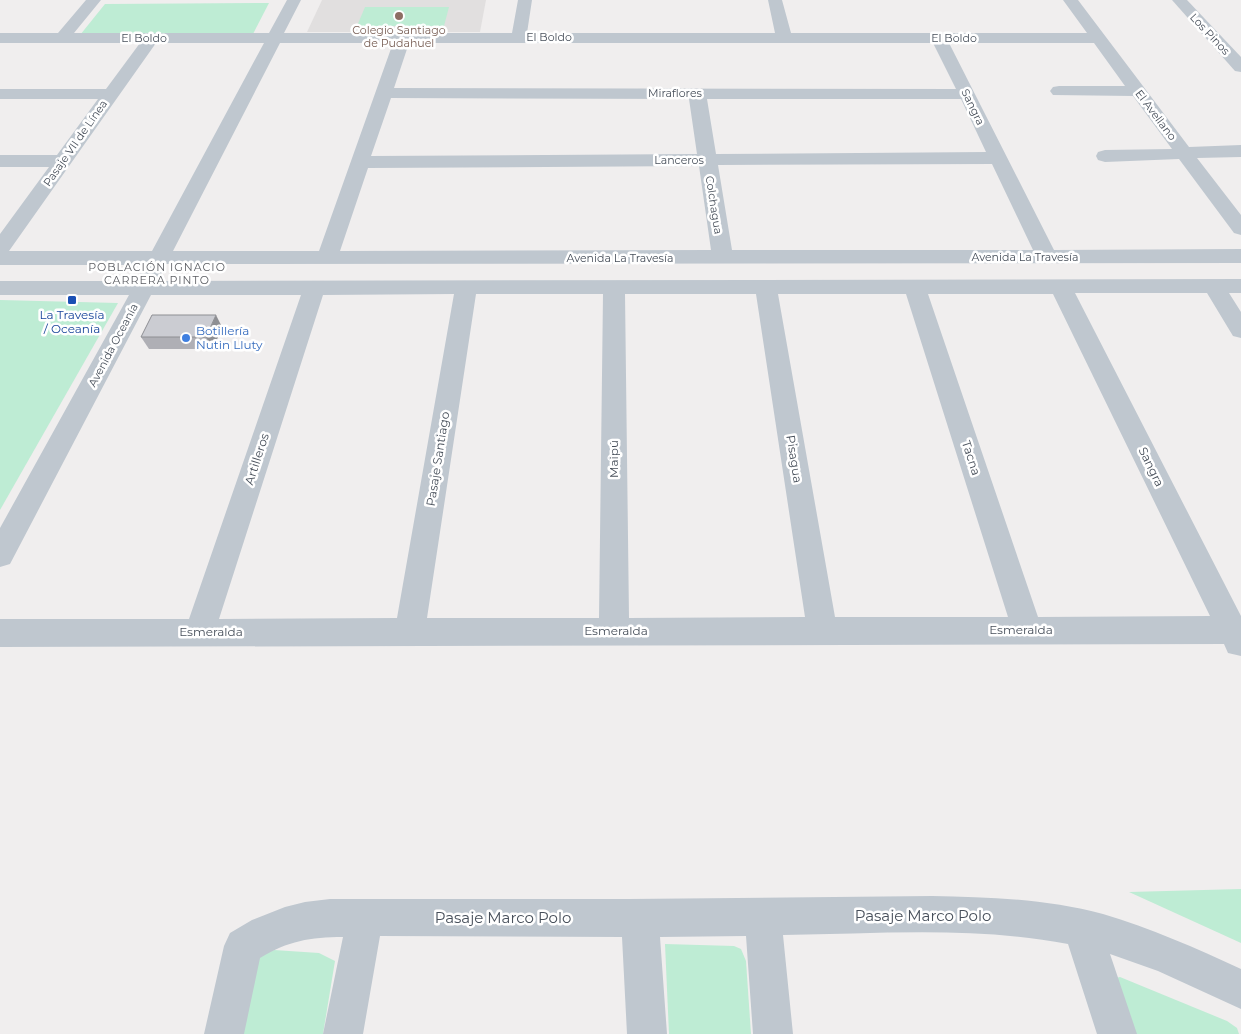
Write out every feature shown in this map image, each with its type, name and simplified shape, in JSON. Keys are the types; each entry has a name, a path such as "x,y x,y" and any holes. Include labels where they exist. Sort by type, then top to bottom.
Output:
{"street":[{"path":"62,38 94,0"},
{"name":"Avenida Oceanía","path":"0,556 294,0"},
{"path":"519,37 525,0"},
{"path":"775,0 784,38"},
{"name":"El Avellano","path":"1070,0 1241,230"},
{"name":"Los Pinos","path":"1179,0 1241,67"},
{"path":"327,258 403,37"},
{"name":"El Boldo","path":"0,38 1098,38"},
{"name":"Pasaje VII de Línea","path":"0,249 150,38"},
{"name":"Sangra","path":"939,38 1047,257"},
{"path":"1059,91 1138,91"},
{"name":"Miraflores","path":"383,93 966,94"},
{"name":"Colchagua","path":"697,93 723,258"},
{"path":"0,94 110,94"},
{"path":"1106,156 1241,151"},
{"name":"Lanceros","path":"360,162 998,158"},
{"path":"0,161 63,161"},
{"name":"Avenida La Travesía","path":"0,258 1241,256"},
{"name":"Tacna","path":"914,286 1027,630"},
{"name":"Sangra","path":"1062,286 1237,638"},
{"path":"1213,286 1241,330"},
{"path":"0,288 1241,286"},
{"name":"Pasaje Santiago","path":"410,631 466,287"},
{"name":"Maipú","path":"614,287 614,631"},
{"name":"Pisagua","path":"766,287 822,630"},
{"name":"Artilleros","path":"200,632 315,288"},
{"name":"Esmeralda","path":"0,633 1027,630 1237,638"},
{"name":"Pasaje Marco Polo","path":"224,1034 243,946 274,928 302,920 365,918 640,919 949,914 1034,920 1082,928 1126,940 1161,953 1241,989"},
{"path":"763,917 773,1034"},
{"path":"343,1034 365,918"},
{"path":"640,919 647,1034"},
{"path":"1082,928 1117,1034"}],"shaded area":[{"name":"Colegio Santiago de Pudahuel","path":"322,0 486,0 480,32 307,32"}],"green space":[{"path":"269,3 253,34 80,35 105,4"},
{"path":"365,7 449,7 444,26 357,26"},
{"path":"0,300 118,303 0,510"},
{"path":"1241,889 1241,943 1129,892"},
{"path":"665,944 734,946 741,949 746,961 751,1034 669,1034"},
{"path":"274,950 319,953 335,961 323,1034 225,1034 251,959"},
{"path":"1120,977 1227,1021 1237,1028 1239,1034 1127,1034 1112,979"}],"building":[{"path":"152,315 216,315 206,337 141,337"}],"place":[{"name":"Colegio Santiago de Pudahuel","path":"399,16"},
{"name":"La Travesía / Oceanía","path":"72,300"},
{"name":"Botillería Nutin Lluty","path":"186,338"}],"district":[{"name":"POBLACIÓN IGNACIO CARRERA PINTO","path":"157,273"}]}
